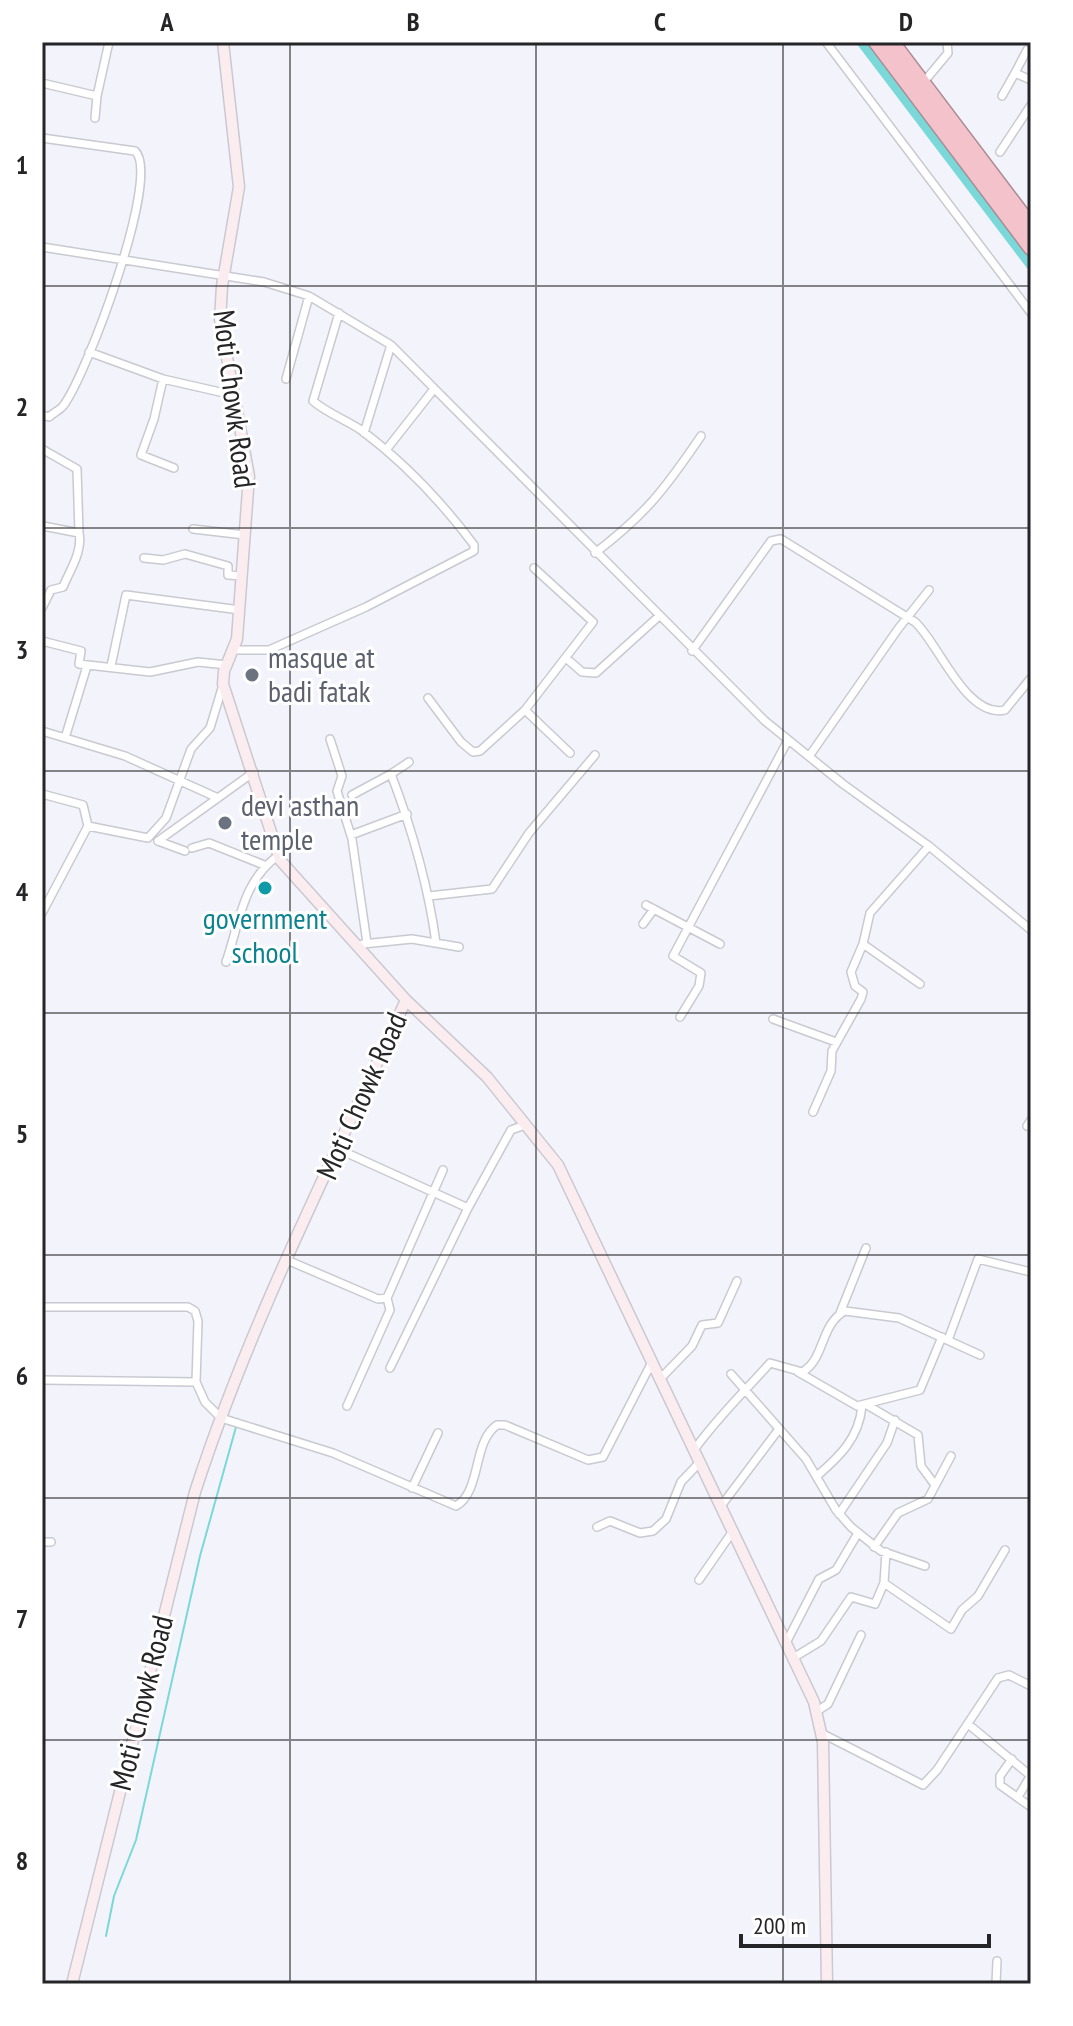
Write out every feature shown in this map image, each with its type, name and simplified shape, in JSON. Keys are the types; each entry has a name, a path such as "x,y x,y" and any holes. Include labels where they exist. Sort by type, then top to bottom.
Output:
{"highway":[{"path":"876,42 1031,248"},
{"path":"892,42 1031,226"}],"street":[{"path":"95,118 109,42"},
{"name":"Moti Chowk Road","path":"72,1984 195,1492 221,1418 287,1260 406,1000 362,945 279,855 223,684 240,610 249,476 220,320 223,278 239,187 223,42"},
{"path":"826,42 1031,313"},
{"path":"923,83 948,53 947,42"},
{"path":"1002,96 1027,50"},
{"path":"1015,73 1031,80"},
{"path":"42,83 97,96"},
{"path":"1000,152 1031,105"},
{"path":"42,138 127,149 140,156 144,172 124,259 89,352 63,407 49,417 42,415"},
{"path":"42,247 223,278 264,282 309,296 391,345 692,651 788,740 929,846 1031,930"},
{"path":"286,379 309,296"},
{"path":"233,650 269,650 366,607 474,551 474,545 441,501 386,450 313,401 339,313"},
{"path":"364,433 391,345"},
{"path":"89,352 163,379 233,395"},
{"path":"163,379 154,419 141,455 174,468"},
{"path":"386,450 434,389"},
{"path":"595,553 649,509 701,436"},
{"path":"42,449 77,469 80,546 63,587 51,590 42,608"},
{"path":"43,526 79,533"},
{"path":"193,529 245,535"},
{"path":"692,651 774,539 788,541 908,617 927,634 953,679 990,709 1005,710 1031,678"},
{"path":"144,558 163,560 185,554 228,566 228,575 242,576"},
{"path":"428,698 461,742 473,752 480,751 525,710 593,622 534,568"},
{"path":"810,755 929,590"},
{"path":"111,666 126,595 240,610"},
{"path":"566,658 582,672 596,673 658,617"},
{"path":"42,641 81,651 79,664 87,666 150,672 198,662 227,665"},
{"path":"65,738 87,666"},
{"path":"148,838 166,818 191,749 210,728 223,684"},
{"path":"525,710 570,753"},
{"path":"42,731 125,756 218,798"},
{"path":"330,739 342,776 337,791 351,835 362,945 412,939 459,947"},
{"path":"680,1017 701,977 699,970 673,956 788,740"},
{"path":"429,896 492,889 529,833 595,755"},
{"path":"352,795 409,762"},
{"path":"158,841 254,772"},
{"path":"391,774 407,814 429,896 436,943"},
{"path":"42,794 83,805 88,826 42,913"},
{"path":"351,835 407,814"},
{"path":"88,826 189,849 209,843 264,865"},
{"path":"813,1112 831,1071 836,1042 863,992 855,986 851,972 863,944 870,913 929,846"},
{"path":"226,962 241,921 240,906 264,865 279,855"},
{"path":"643,924 650,907 720,944"},
{"path":"863,944 920,984"},
{"path":"406,1000 487,1077 558,1165 817,1711 823,1734 827,1984"},
{"path":"773,1019 836,1042"},
{"path":"390,1368 468,1208 511,1130 525,1125"},
{"path":"338,1149 468,1208"},
{"path":"347,1406 390,1310 387,1298 443,1170"},
{"path":"796,1371 811,1366 828,1327 840,1313 866,1248"},
{"path":"864,1406 920,1390 978,1259 1031,1272"},
{"path":"287,1260 378,1299 387,1298"},
{"path":"659,1380 692,1346 702,1325 718,1323 737,1281"},
{"path":"42,1307 188,1307 195,1311 198,1321 196,1382 205,1402 221,1418 333,1453 451,1506 462,1503 487,1435 497,1425 517,1430 588,1460 603,1457 651,1364"},
{"path":"840,1313 850,1310 899,1318 980,1355"},
{"path":"694,1450 743,1389 770,1363 779,1362 851,1405 864,1406 918,1435 921,1466 935,1485"},
{"path":"731,1374 817,1476 839,1514 858,1533 874,1547 925,1566"},
{"path":"42,1380 196,1382"},
{"path":"817,1476 846,1449 857,1429 864,1406"},
{"path":"839,1514 884,1450 895,1420"},
{"path":"721,1506 779,1429"},
{"path":"412,1488 438,1433"},
{"path":"874,1547 892,1519 905,1508 928,1499 951,1456"},
{"path":"597,1527 610,1521 647,1534 660,1528 681,1482 700,1462"},
{"path":"699,1580 733,1531"},
{"path":"786,1643 819,1579 836,1570 858,1533"},
{"path":"884,1583 951,1629 962,1610 978,1596 1005,1550"},
{"path":"793,1658 821,1641 848,1599 875,1604 884,1583 886,1552"},
{"path":"817,1711 828,1704 861,1635"},
{"path":"823,1734 923,1785 998,1678 1009,1675 1031,1686"},
{"path":"968,1724 1031,1776 1018,1797"},
{"path":"1012,1759 999,1781 1031,1807"},
{"path":"996,1984 997,1961"}],"waterway":[{"path":"861,42 1031,266"},
{"path":"106,1936 114,1896 136,1840 200,1556 236,1427"}],"place":[{"name":"masque at badi fatak","path":"252,675"},
{"name":"devi asthan temple","path":"225,823"},
{"name":"government school","path":"265,888"}]}
